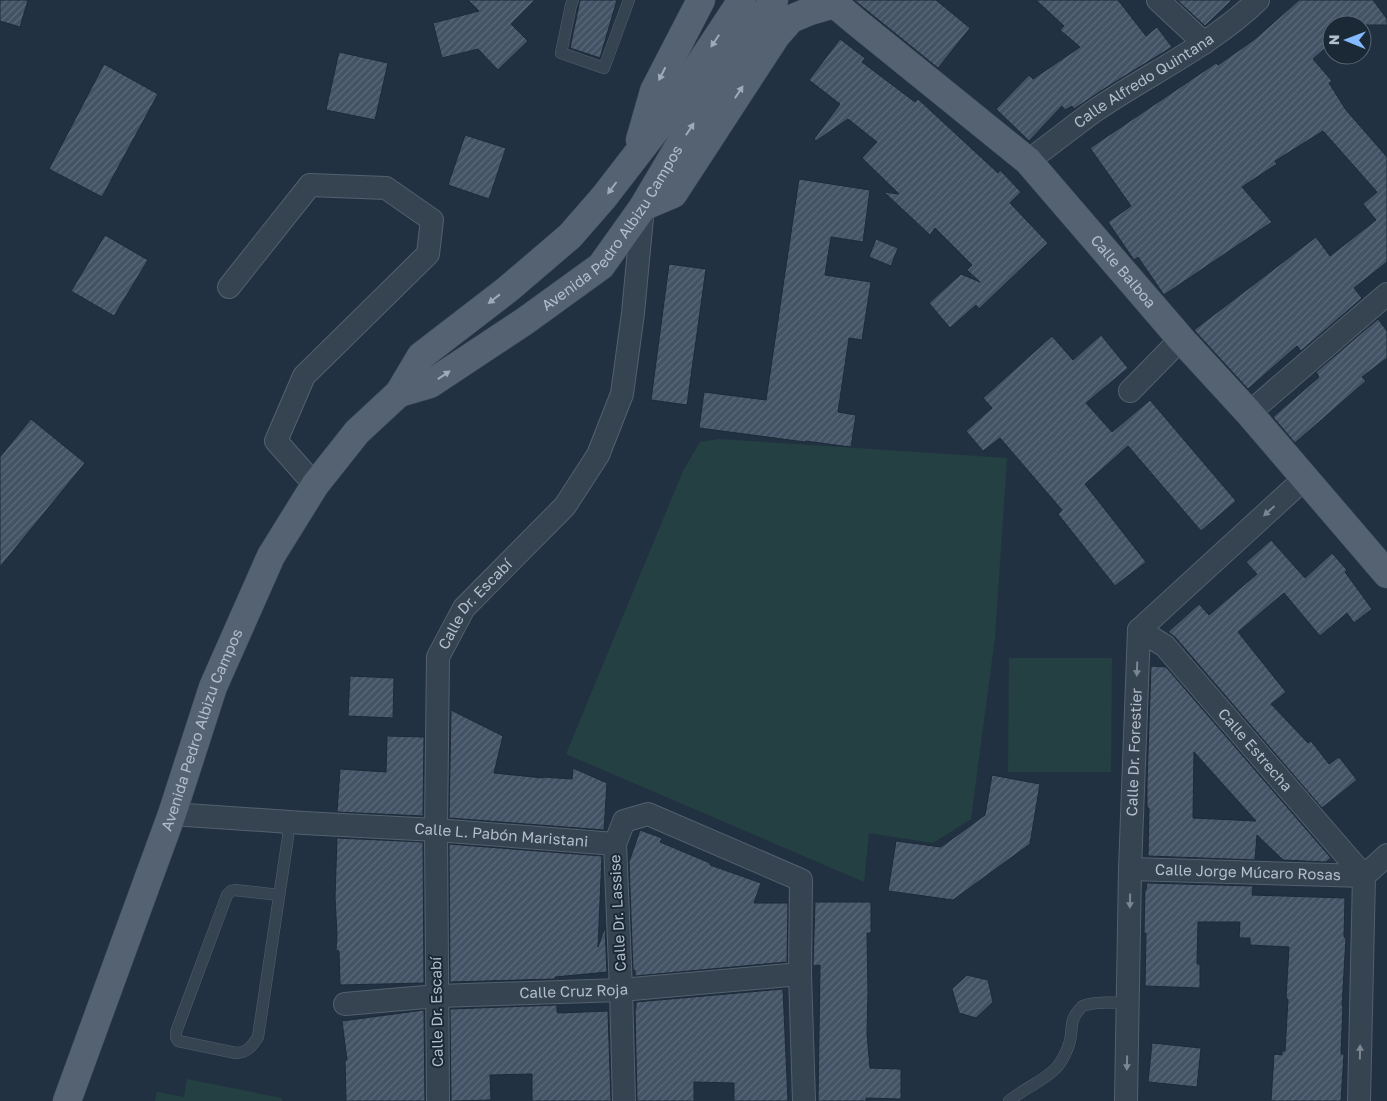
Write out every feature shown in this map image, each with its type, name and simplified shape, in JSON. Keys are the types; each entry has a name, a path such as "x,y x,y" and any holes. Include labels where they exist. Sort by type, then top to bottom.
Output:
{"main road":[{"path":"636,156 654,91 701,0"},
{"name":"Avenida Pedro Albizu Campos","path":"67,1101 172,814 213,687 271,556 315,486 357,432 399,393 421,356 508,289 570,236 604,197 658,127 742,0"},
{"name":"Avenida Pedro Albizu Campos","path":"399,393 430,384 526,321 602,266 644,207 688,131 773,2"},
{"path":"644,207 673,194 776,36 792,19 832,2"},
{"name":"Calle Balboa","path":"832,2 1028,161 1387,574"}],"street":[{"path":"1158,0 1204,43"},
{"name":"Calle Alfredo Quintana","path":"1028,161 1093,112 1204,43 1240,17 1258,0"},
{"path":"229,286 310,185 386,188 432,220 428,254 304,376 276,441 315,486"},
{"name":"Calle Dr. Escabí","path":"438,1101 436,830 438,657 464,608 565,506 598,455 622,394 644,207"},
{"path":"1249,413 1387,294"},
{"path":"1130,391 1182,339"},
{"path":"1139,630 1305,478"},
{"name":"Calle Dr. Forestier","path":"1126,1101 1130,869 1139,630"},
{"name":"Calle Estrecha","path":"1139,630 1165,646 1364,876"},
{"name":"Calle L. Pabón Maristani","path":"172,814 436,830 615,844"},
{"path":"615,844 624,821 648,814 801,880 800,974 804,1101"},
{"name":"Calle Dr. Lassise","path":"615,844 624,1101"},
{"path":"1358,1101 1364,876 1387,855"},
{"name":"Calle Jorge Múcaro Rosas","path":"1130,869 1364,876"},
{"name":"Calle Cruz Roja","path":"346,1004 437,996 621,990 800,974"}],"lane":[{"path":"574,0 571,5 561,53 604,68 629,0"},
{"path":"279,895 235,890 227,895 176,1032 178,1041 243,1053 253,1045 258,1037 288,837 288,822"},
{"path":"1009,1101 1057,1068 1070,1041 1072,1022 1076,1013 1084,1005 1100,1003 1128,1004"}],"green space":[{"path":"719,439 1007,458 995,637 971,819 933,843 869,833 864,882 566,754 683,471 700,442"},
{"path":"1009,658 1112,658 1111,772 1008,772"},
{"path":"187,1079 282,1098 282,1101 155,1101 157,1092 184,1097"}],"building":[{"path":"0,0 28,0 20,27 0,21"},
{"path":"468,0 535,0 511,24 528,41 498,70 478,49 442,58 433,23 479,11"},
{"path":"580,0 617,0 600,58 570,48"},
{"path":"854,0 936,0 970,28 938,68"},
{"path":"1036,0 1118,0 1146,36 1157,27 1172,47 1074,109 1072,106 1065,110 1062,106 1029,141 996,109 1029,75 1033,79 1080,47 1060,30 1064,26"},
{"path":"1177,0 1232,0 1205,26"},
{"path":"1299,0 1373,0 1387,19 1387,25 1372,25 1372,15 1322,15 1322,51 1313,59 1332,81 1329,83 1346,110 1387,157 1387,262 1354,288 1362,298 1301,351 1297,346 1248,389 1194,330 1316,237 1330,256 1376,220 1363,204 1377,192 1323,131 1275,161 1277,164 1242,187 1272,222 1164,295 1138,257 1134,260 1108,222 1131,206 1090,148 1255,39"},
{"path":"840,39 865,58 862,62 915,102 918,99 998,173 1000,170 1021,192 1010,203 1048,243 979,309 976,305 950,328 929,303 961,274 980,282 967,270 972,265 935,228 930,235 884,192 899,194 862,158 877,142 848,119 816,141 814,139 840,104 809,80"},
{"path":"339,52 388,63 375,120 326,110"},
{"path":"104,64 158,94 102,197 49,169"},
{"path":"465,135 506,148 489,199 448,185"},
{"path":"799,179 870,190 863,242 831,237 825,275 871,282 862,340 849,338 838,412 856,415 851,447 699,428 704,392 766,400"},
{"path":"105,235 148,260 114,316 71,291"},
{"path":"876,239 898,248 891,266 869,257"},
{"path":"669,264 706,269 687,405 651,400"},
{"path":"1378,319 1387,331 1387,358 1362,377 1366,381 1295,443 1273,417 1319,377 1316,372"},
{"path":"1101,335 1128,368 1086,403 1112,432 1150,400 1236,501 1201,531 1128,446 1085,484 1146,562 1115,586 1058,514 1062,510 1000,438 983,451 966,431 992,408 983,398 1052,336 1073,360"},
{"path":"31,419 85,463 0,567 0,457"},
{"path":"1271,540 1305,578 1332,553 1347,570 1345,572 1372,609 1354,623 1347,613 1320,636 1284,593 1238,632 1286,692 1271,704 1308,743 1311,741 1329,764 1339,757 1357,780 1322,808 1175,637 1168,632 1199,604 1209,615 1257,574 1246,562"},
{"path":"1151,666 1166,667 1331,858 1326,862 1283,860 1257,835 1255,860 1148,856 1149,808 1147,808","holes":["1194,752 1256,821 1193,818"]},
{"path":"350,676 394,678 393,718 348,716"},
{"path":"451,710 503,736 494,773 572,779 573,768 607,783 604,830 449,818"},
{"path":"387,736 424,737 423,816 337,812 340,769 386,772"},
{"path":"992,775 1040,784 1030,844 953,900 888,891 896,841 941,847 985,815"},
{"path":"640,830 662,838 660,842 710,863 710,865 761,883 754,903 788,903 787,962 635,976 635,970 633,970 629,862"},
{"path":"337,838 423,842 424,983 340,985 339,951 336,950"},
{"path":"449,844 602,856 598,947 605,927 607,972 555,977 555,979 450,982"},
{"path":"1147,883 1253,886 1252,895 1345,898 1344,937 1346,938 1341,1054 1344,1054 1341,1101 1271,1101 1274,1054 1282,1055 1282,1051 1285,1051 1289,947 1250,945 1250,938 1239,938 1240,922 1198,922 1197,964 1200,964 1200,988 1145,986 1146,933 1144,933 1145,890"},
{"path":"815,902 871,902 871,933 867,933 867,1034 870,1068 901,1069 901,1099 866,1098 866,1101 818,1101 820,965 813,966"},
{"path":"967,975 988,980 993,1002 976,1018 959,1013 952,989"},
{"path":"783,989 788,1101 734,1101 734,1083 694,1082 694,1101 637,1101 636,1002"},
{"path":"557,1005 557,1012 559,1013 608,1011 611,1101 532,1101 532,1074 490,1075 491,1100 451,1101 450,1009"},
{"path":"424,1010 425,1101 346,1101 345,1060 347,1060 342,1021"},
{"path":"1152,1043 1201,1048 1197,1087 1148,1082"}]}
